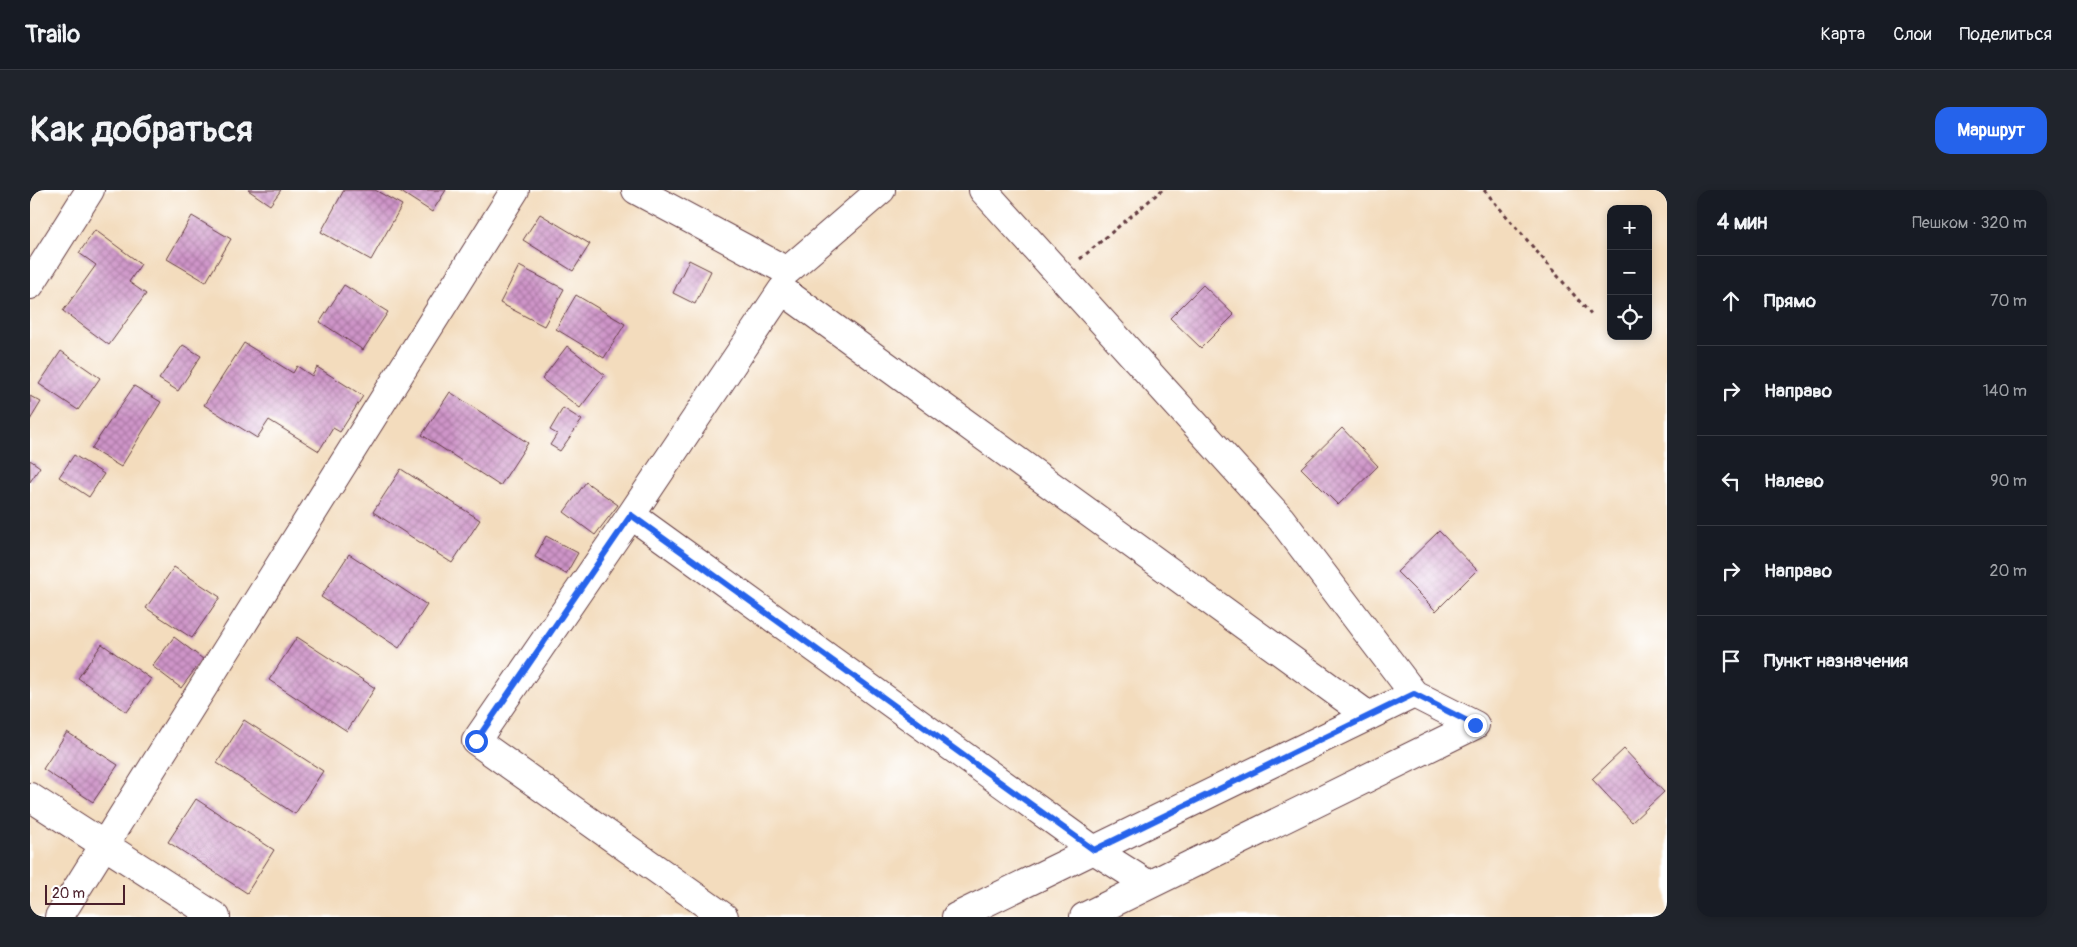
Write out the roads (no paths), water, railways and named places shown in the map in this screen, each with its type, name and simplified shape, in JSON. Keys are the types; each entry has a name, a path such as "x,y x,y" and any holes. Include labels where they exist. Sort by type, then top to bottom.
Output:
{"street":[{"path":"30,285 90,190"},
{"path":"60,917 516,190"},
{"path":"636,190 784,281 1368,716"},
{"path":"724,917 476,741 631,515 784,281 880,190"},
{"path":"983,190 1281,519 1414,694 1475,725 1084,917"},
{"path":"631,515 1094,850 1149,885"},
{"path":"956,917 1414,694"},
{"path":"30,797 216,917"}]}
